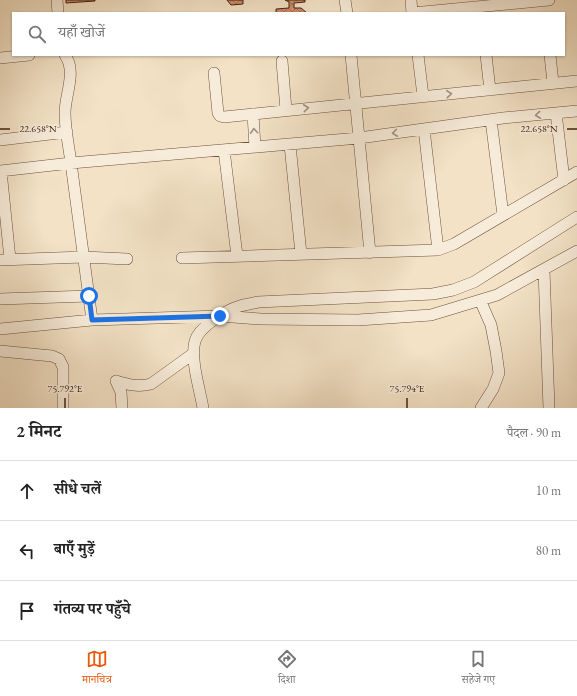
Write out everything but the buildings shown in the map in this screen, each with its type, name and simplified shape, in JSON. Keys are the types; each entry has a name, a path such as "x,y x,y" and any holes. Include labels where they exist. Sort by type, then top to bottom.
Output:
{"street":[{"path":"57,0 58,12"},
{"path":"345,0 347,12"},
{"path":"411,0 413,12"},
{"path":"419,12 466,4 549,0"},
{"path":"0,58 19,56"},
{"path":"66,56 69,60 71,69 66,101 67,132 76,163 84,257 92,320"},
{"path":"351,56 370,253"},
{"path":"418,56 423,96"},
{"path":"486,56 490,90"},
{"path":"550,56 553,83"},
{"path":"282,60 286,110"},
{"path":"214,73 218,113 220,116 224,117 577,81"},
{"path":"127,258 84,257 5,259 1,171 359,138 491,120 577,111"},
{"path":"556,113 564,180"},
{"path":"253,114 256,147"},
{"path":"491,120 503,215"},
{"path":"424,129 438,250"},
{"path":"0,140 67,132"},
{"path":"290,145 301,254"},
{"path":"224,150 237,256"},
{"path":"182,258 438,250 454,244 577,172"},
{"path":"203,408 195,364 195,341 204,328 220,316 239,306 258,302 432,294 453,290 474,282 577,217"},
{"path":"0,328 92,320 220,316 261,319 358,320 431,315 497,295 577,251"},
{"path":"544,270 548,408"},
{"path":"0,299 89,296"},
{"path":"480,300 491,325 498,373 493,389 481,408"},
{"path":"0,351 52,356 59,359 63,368 63,408"},
{"path":"122,408 121,392 116,381 133,386 151,384 194,353"}],"route":[{"path":"89,296 92,320 220,316"}]}
